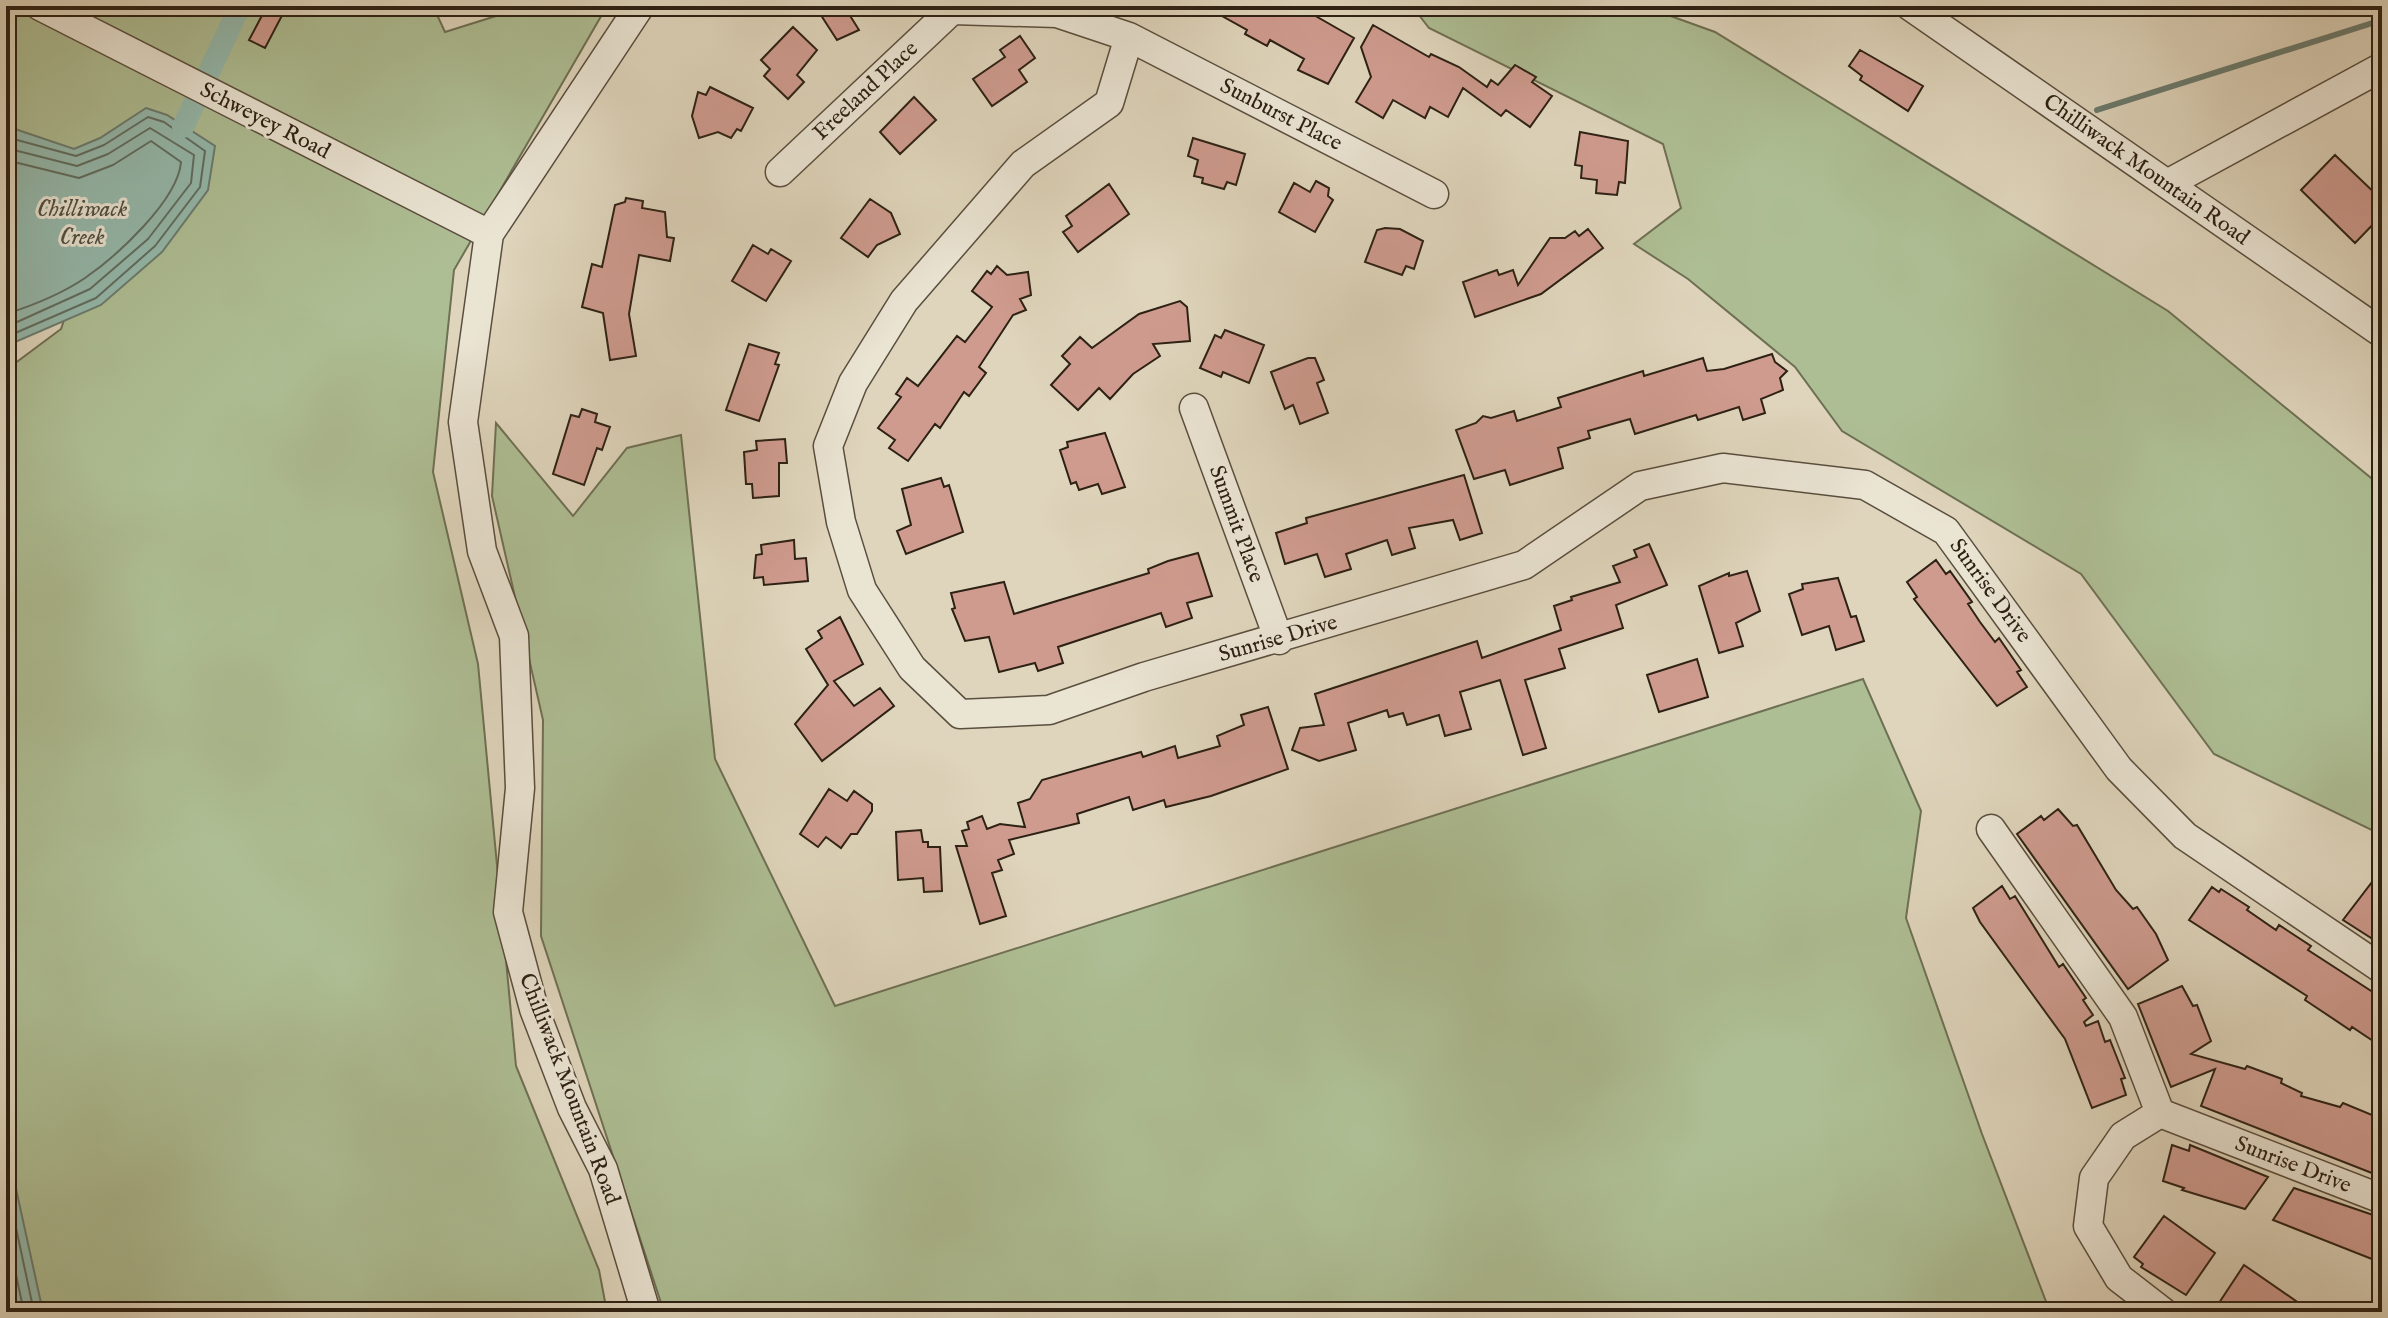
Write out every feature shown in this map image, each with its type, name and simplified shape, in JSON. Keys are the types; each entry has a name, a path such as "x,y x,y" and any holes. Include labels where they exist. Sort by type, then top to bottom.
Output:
{"street":[{"name":"Schweyey Road","path":"40,6 489,234"},
{"name":"Chilliwack Mountain Road","path":"640,6 489,234 463,422 482,551 514,636 520,788 508,912 534,1009 572,1108 603,1169 646,1312"},
{"name":"Chilliwack Mountain Road","path":"1910,6 2382,333"},
{"path":"950,8 1057,13 1129,37"},
{"name":"Freeland Place","path":"780,172 950,8"},
{"name":"Sunburst Place","path":"1129,37 1434,194"},
{"name":"Sunrise Drive","path":"1129,37 1109,103 1023,164 904,301 853,383 828,446 841,522 862,590 912,668 960,714 1049,710 1144,677 1279,640 1524,565 1640,486 1723,468 1865,485 1946,531 2119,769 2185,836 2382,969"},
{"path":"2167,184 2382,67"},
{"name":"Summit Place","path":"1194,408 1279,640"},
{"path":"1991,829 2123,1017 2160,1113 2123,1136 2094,1178 2088,1226 2119,1278 2163,1312"},
{"name":"Sunrise Drive","path":"2160,1113 2382,1199"}],"green space":[{"path":"6,6 433,6 445,32 528,6 607,6 454,270 433,472 478,664 516,1066 599,1270 607,1312 6,1312 6,370 61,329 86,254 6,139"},
{"path":"1412,6 1643,6 1715,32 2168,311 2382,487 2382,835 2214,754 2081,574 1842,431 1795,367 1688,279 1634,244 1681,208 1663,144 1429,28"},
{"path":"496,423 573,516 627,448 681,435 715,759 835,1006 1863,679 1921,811 1906,918 1982,1134 2050,1312 664,1312 541,936 543,720 492,496"}],"water":[{"name":"Chilliwack Creek","path":"146,108 167,115 215,146 208,190 162,252 101,305 6,346 6,126 74,149 100,138"},
{"path":"6,1143 43,1312 6,1312"}],"building":[{"path":"267,6 287,6 265,48 249,40"},
{"path":"815,6 844,6 859,30 837,40"},
{"path":"1204,6 1298,6 1354,38 1328,84 1298,70 1304,59 1270,40 1267,46 1245,34 1247,30"},
{"path":"1373,25 1429,57 1431,54 1459,67 1487,87 1491,80 1498,85 1515,65 1536,77 1532,82 1552,96 1530,127 1506,110 1501,116 1463,88 1448,117 1430,107 1425,118 1393,100 1383,118 1356,102 1371,77 1361,47"},
{"path":"793,27 817,50 797,75 804,82 788,99 764,76 770,69 761,60"},
{"path":"1020,36 1035,58 1019,70 1027,82 992,106 973,79 1005,57 1000,50"},
{"path":"1860,50 1923,86 1908,111 1860,80 1862,76 1849,66"},
{"path":"710,87 753,108 741,131 737,129 731,138 718,132 699,138 692,116 698,92 706,95"},
{"path":"914,97 936,120 900,154 880,132"},
{"path":"1580,132 1628,141 1625,183 1619,182 1617,195 1596,193 1597,180 1581,178 1582,166 1575,165"},
{"path":"1193,138 1245,154 1236,185 1227,182 1224,189 1202,183 1203,178 1194,176 1198,160 1188,156"},
{"path":"2335,155 2382,200 2382,215 2355,243 2301,190"},
{"path":"1316,181 1329,188 1328,196 1333,200 1315,232 1279,212 1294,183 1310,192"},
{"path":"1109,184 1129,214 1078,252 1063,232 1072,226 1066,216"},
{"path":"626,198 643,201 642,208 665,212 667,237 674,238 670,261 639,255 629,314 636,356 610,360 603,313 582,307 592,264 602,267 615,205 625,202"},
{"path":"870,199 891,213 900,234 877,245 868,257 841,238"},
{"path":"1400,229 1423,241 1414,269 1406,266 1402,275 1365,262 1377,230"},
{"path":"1588,229 1603,248 1541,294 1475,317 1463,282 1497,270 1499,275 1513,270 1518,285 1550,238 1565,238 1575,231 1579,236"},
{"path":"753,245 768,254 771,249 791,261 766,301 732,281"},
{"path":"997,266 1007,275 1028,272 1031,295 1020,299 1026,310 1013,315 979,367 986,373 969,396 964,392 940,428 935,424 908,461 889,448 895,440 878,428 901,397 896,394 907,378 918,386 957,336 965,342 992,307 972,291 987,271 991,274"},
{"path":"1180,301 1187,307 1190,341 1153,344 1160,356 1133,374 1110,399 1099,388 1078,410 1051,385 1070,364 1062,356 1080,337 1092,348 1139,314"},
{"path":"1225,330 1264,345 1249,383 1223,372 1221,377 1200,368 1215,335 1221,338"},
{"path":"749,344 779,353 775,364 779,365 759,421 726,410"},
{"path":"1772,354 1775,362 1787,371 1780,378 1783,390 1761,399 1765,413 1743,420 1739,407 1698,420 1696,415 1635,434 1630,419 1588,431 1590,438 1558,448 1563,468 1510,485 1505,470 1474,479 1456,430 1476,423 1483,416 1491,418 1514,411 1517,421 1561,407 1558,398 1643,371 1644,376 1703,358 1707,371 1724,369"},
{"path":"1315,358 1324,380 1317,383 1328,413 1300,424 1293,405 1285,409 1271,372"},
{"path":"582,409 597,414 595,422 610,427 602,450 597,448 584,485 553,474 571,415 579,417"},
{"path":"1105,433 1125,487 1102,494 1098,484 1079,490 1076,482 1071,484 1060,450 1068,447 1067,442"},
{"path":"785,439 787,463 779,463 779,496 753,498 752,484 746,484 744,452 757,450 756,441"},
{"path":"1464,475 1482,533 1460,540 1453,520 1409,528 1415,548 1392,555 1387,540 1346,554 1351,569 1325,577 1317,554 1285,564 1276,533 1307,523 1306,518"},
{"path":"941,478 944,487 949,485 963,532 906,554 897,531 911,525 902,489"},
{"path":"794,540 795,559 806,558 808,581 764,585 763,577 754,578 756,555 762,554 761,545"},
{"path":"1649,544 1667,585 1616,605 1623,628 1559,649 1565,668 1525,680 1546,748 1523,755 1500,680 1460,692 1471,729 1445,736 1439,715 1407,725 1403,713 1389,717 1387,710 1348,723 1356,750 1319,761 1292,750 1300,728 1324,725 1315,694 1477,641 1482,658 1561,630 1554,606 1572,600 1571,597 1620,582 1613,566 1637,557 1634,550"},
{"path":"1198,553 1212,596 1187,603 1192,618 1166,627 1161,613 1058,647 1063,663 1038,671 1035,663 999,672 989,637 965,641 952,609 955,608 951,593 1004,582 1014,614 1149,573 1148,569"},
{"path":"1936,560 1946,574 1950,571 1972,602 1968,604 1980,622 1995,642 1999,638 2021,670 2017,672 2027,687 1997,706 1914,599 1917,597 1907,582"},
{"path":"1747,571 1760,611 1736,623 1743,646 1719,653 1699,586 1729,573 1729,576"},
{"path":"1838,578 1851,617 1856,616 1864,641 1836,650 1829,626 1802,635 1789,594 1803,589 1802,584"},
{"path":"840,617 863,664 834,681 854,706 880,688 894,706 822,761 795,724 828,685 806,649 822,638 818,631"},
{"path":"1697,659 1708,697 1659,712 1647,675"},
{"path":"1268,707 1288,769 1211,796 1166,807 1164,800 1133,810 1129,797 1077,814 1079,823 1009,840 1014,854 998,860 1002,870 992,873 1006,916 980,924 956,846 967,846 962,831 969,829 967,822 982,816 987,829 1000,824 1025,827 1018,803 1030,799 1042,780 1141,752 1143,757 1175,746 1178,758 1220,746 1217,736 1244,725 1241,715"},
{"path":"829,789 847,801 854,791 872,804 872,811 857,834 851,834 841,848 826,837 818,847 800,834"},
{"path":"2058,809 2073,826 2077,825 2116,890 2133,909 2137,907 2156,934 2168,960 2128,989 2017,834 2041,816 2044,820"},
{"path":"921,830 923,842 928,842 928,847 940,847 942,891 924,892 923,878 898,880 896,832"},
{"path":"2382,869 2382,945 2343,920"},
{"path":"2002,886 2010,899 2015,896 2059,967 2063,964 2086,998 2083,1000 2093,1015 2084,1022 2086,1026 2098,1021 2105,1042 2110,1040 2125,1078 2121,1079 2126,1095 2092,1108 2065,1039 1980,922 1973,908"},
{"path":"2212,887 2219,892 2221,889 2249,907 2247,910 2276,930 2279,925 2311,946 2308,950 2382,998 2382,1047 2352,1027 2350,1030 2305,1000 2307,996 2189,920"},
{"path":"2182,986 2193,1006 2197,1005 2211,1041 2191,1054 2245,1069 2247,1066 2282,1079 2281,1083 2302,1093 2301,1096 2340,1107 2343,1103 2377,1117 2382,1123 2382,1177 2201,1106 2215,1069 2171,1087 2138,1004"},
{"path":"2172,1145 2189,1151 2190,1145 2268,1177 2245,1209 2182,1190 2184,1188 2163,1181"},
{"path":"2294,1188 2382,1218 2382,1263 2273,1220"},
{"path":"2164,1216 2215,1253 2186,1295 2141,1267 2143,1264 2134,1257"},
{"path":"2244,1265 2296,1301 2289,1312 2213,1312"}],"waterway":[{"name":"Chilliwack Creek","path":"183,127 240,6"},
{"path":"2097,110 2382,20"}]}
